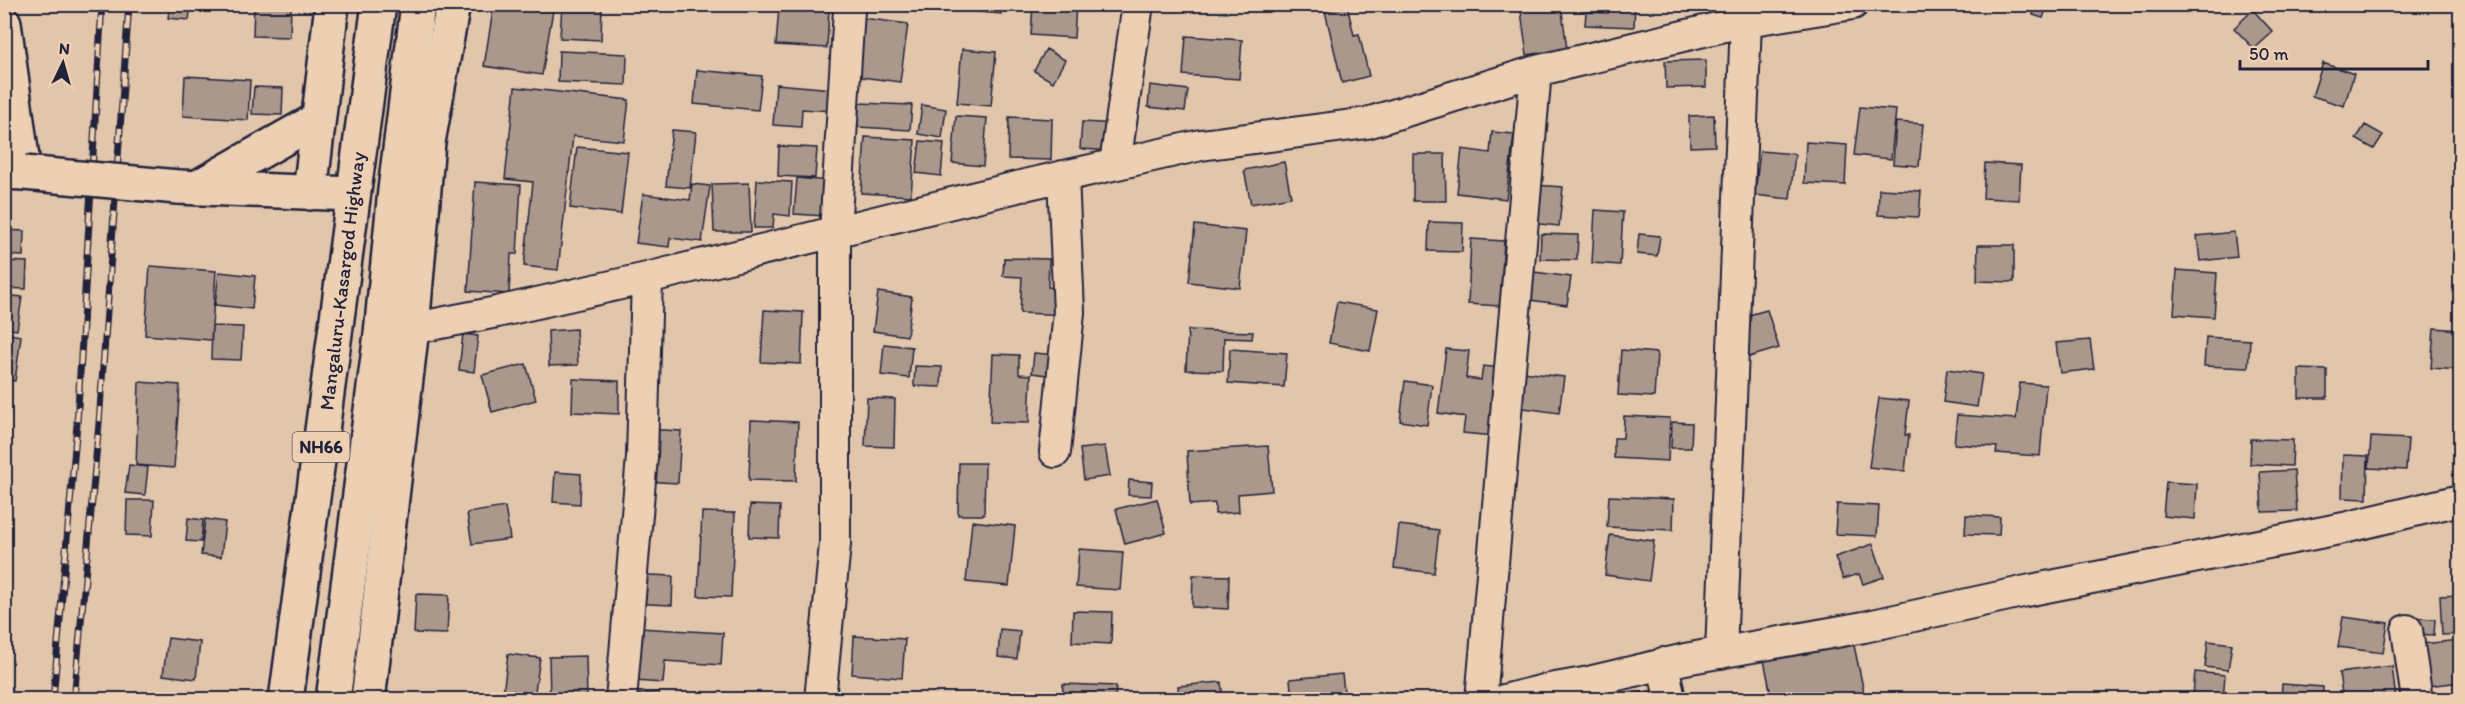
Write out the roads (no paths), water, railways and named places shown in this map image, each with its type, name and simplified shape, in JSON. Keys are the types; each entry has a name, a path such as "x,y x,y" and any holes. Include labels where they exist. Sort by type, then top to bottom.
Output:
{"main road":[{"path":"310,193 332,4"},
{"name":"Mangaluru-Kasargod Highway","path":"286,699 379,4"},
{"name":"Mangaluru-Kasargod Highway","path":"333,699 396,331 395,190 418,4"},
{"path":"368,699 396,331 453,4"},
{"path":"4,23 14,172 187,188 353,194"},
{"path":"187,188 318,119"},
{"path":"395,190 424,152 428,142"}],"street":[{"path":"1115,164 1138,4"},
{"path":"396,331 497,312 647,278 1063,176 1201,145 1367,123 1536,71 1746,21 1853,4"},
{"path":"820,699 835,544 835,232 849,9"},
{"path":"1721,653 1746,21"},
{"path":"1481,699 1536,71"},
{"path":"1055,452 1069,312 1063,176"},
{"path":"621,699 642,457 647,278"},
{"path":"1504,699 1614,676 1663,663 1864,627 2041,588 2344,528 2460,500"},
{"path":"2407,630 2417,699"},
{"path":"1663,663 1670,699"}],"railway":[{"path":"53,700 77,424 102,4"},
{"path":"74,700 99,423 129,4"}]}
